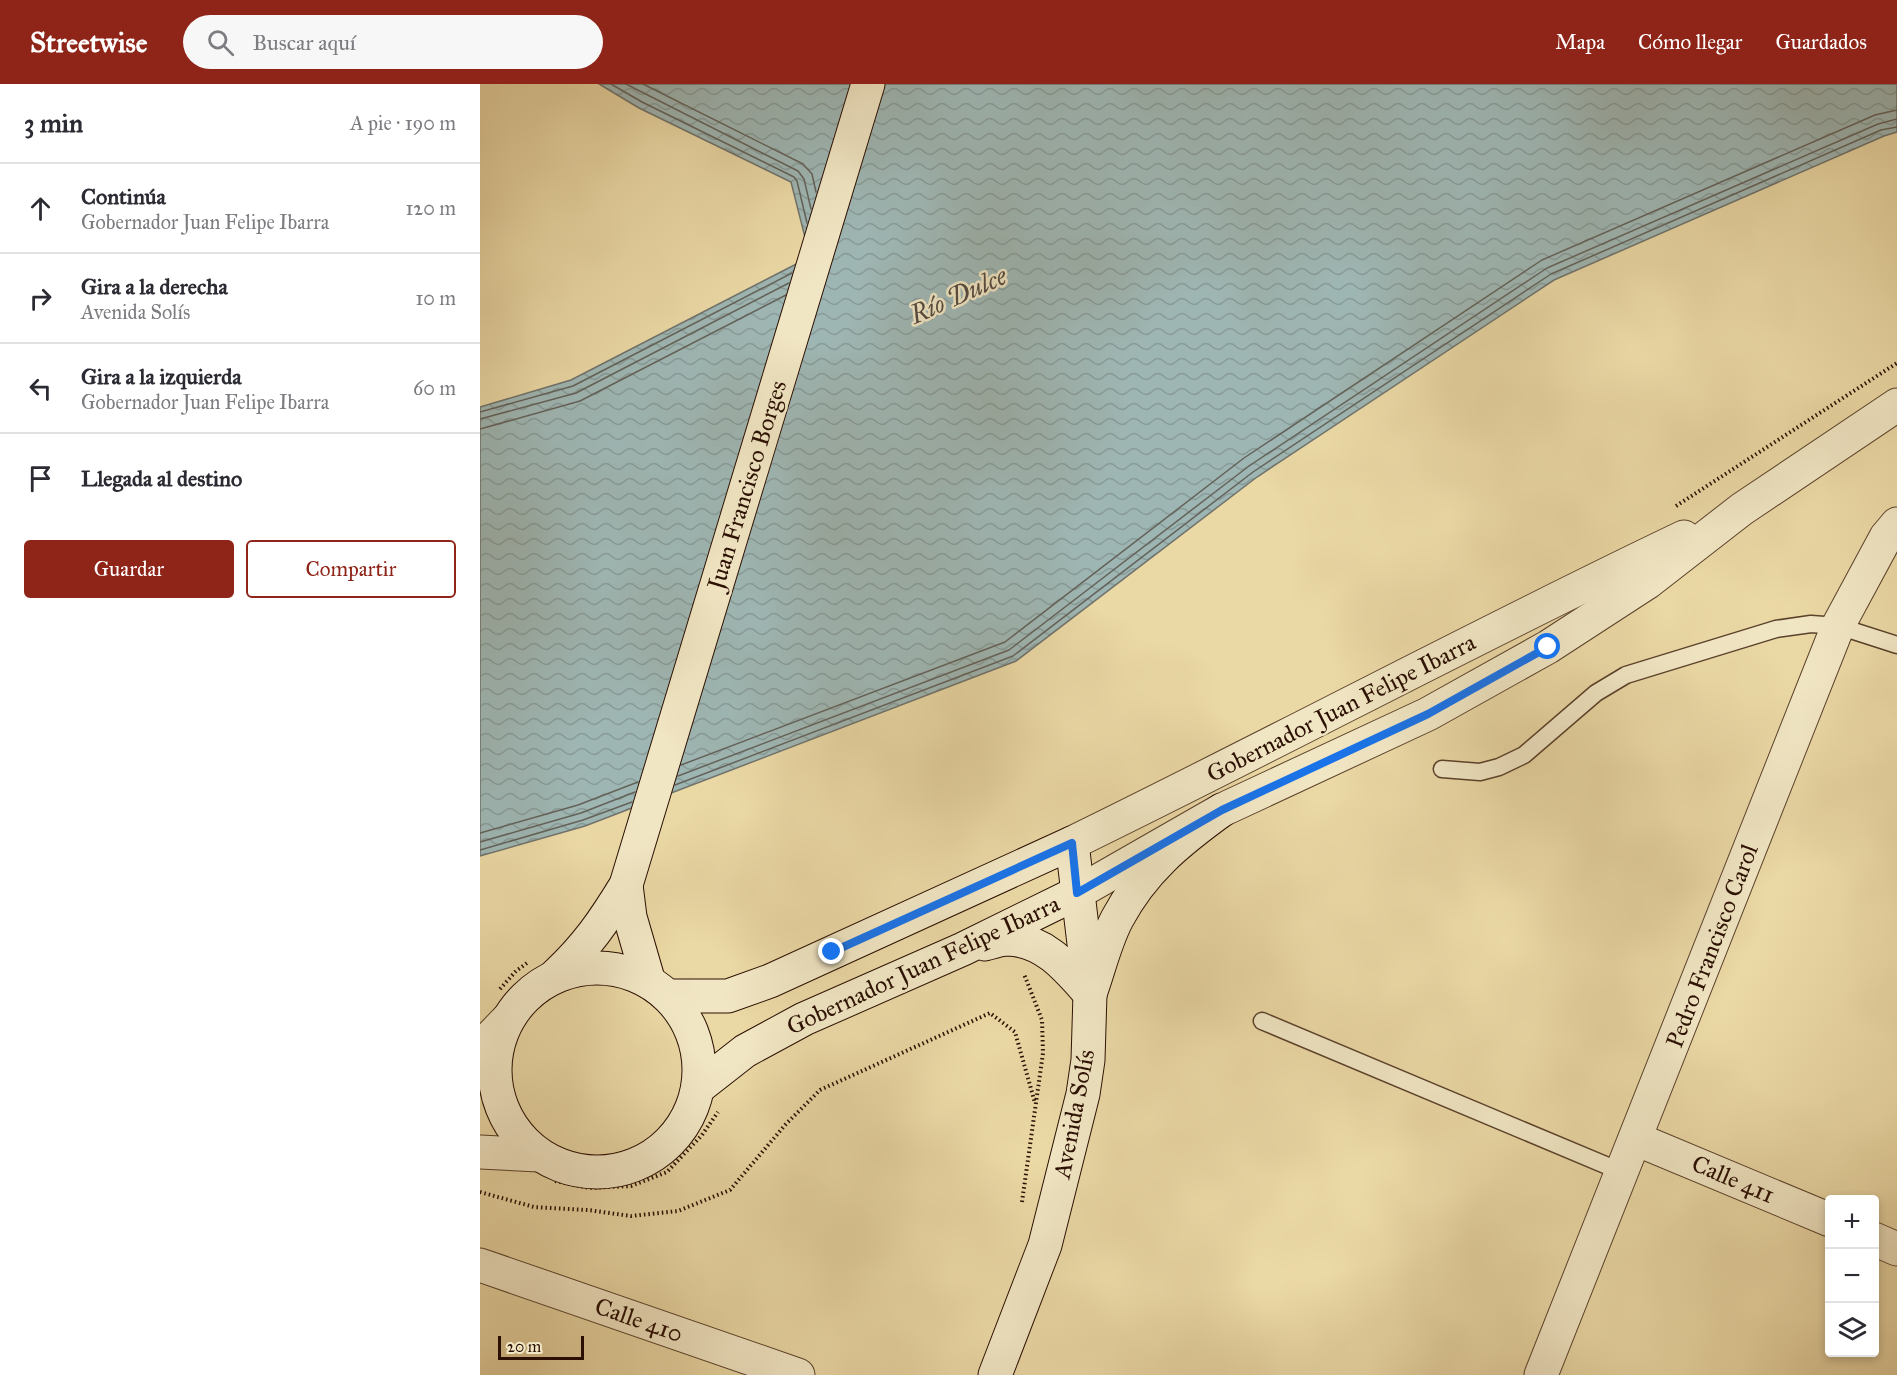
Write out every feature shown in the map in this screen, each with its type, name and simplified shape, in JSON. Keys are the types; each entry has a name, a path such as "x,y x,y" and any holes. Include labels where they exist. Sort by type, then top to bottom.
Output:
{"main road":[{"name":"Juan Francisco Borges","path":"556,975 579,954 626,885 868,84"},
{"name":"Gobernador Juan Felipe Ibarra","path":"711,1097 745,1051 804,1019 963,949 1077,893 1222,810 1428,714 1548,647 1648,582 1742,509 1897,405"},
{"name":"Gobernador Juan Felipe Ibarra","path":"659,988 728,996 770,981 1072,843 1203,779 1558,597 1742,509"},
{"name":"Pedro Francisco Carol","path":"1541,1375 1838,626 1886,537 1897,524"},
{"path":"963,949 1007,939 1031,943 1051,953 1090,993 1116,920 1138,887 1159,860 1185,837 1222,810"},
{"name":"Avenida Solís","path":"995,1375 1045,1245 1064,1177 1083,1094 1088,1060 1090,993 1072,843"},
{"name":"Juan Francisco Borges","path":"626,885 630,918 659,988"},
{"path":"480,1048 508,1019 528,993 556,975 588,967 621,969 659,988 688,1020 711,1097 687,1120 666,1147 637,1165 604,1173 544,1167 480,1152"},
{"path":"508,1019 496,1047 494,1078 501,1108 517,1134 544,1167"},
{"name":"Calle 411","path":"1636,1139 1825,1218"},
{"path":"1879,1241 1897,1249"},
{"name":"Calle 410","path":"480,1265 798,1375"}],"lane":[{"path":"1442,769 1480,772 1499,767 1524,755 1596,693 1626,675 1776,629 1811,624 1838,626 1897,645"},
{"path":"1262,1021 1622,1172"}],"path":[{"path":"1669,510 1897,363"},
{"path":"1021,1207 1043,1053 1042,1020 1022,971"},
{"path":"480,1192 534,1207 588,1210 631,1216 678,1211 730,1190 786,1124 820,1090 990,1013 1015,1032 1035,1104"},
{"path":"544,1167 589,1188 631,1186 667,1172 702,1135 711,1097"}],"water":[{"name":"Río Dulce","path":"599,84 1897,84 1897,132 1554,280 1257,477 1016,661 585,826 480,856 480,407 571,380 810,257 791,182 639,108"}],"route":[{"path":"832,952 1072,843 1077,893 1222,810 1428,714 1548,647"}]}
